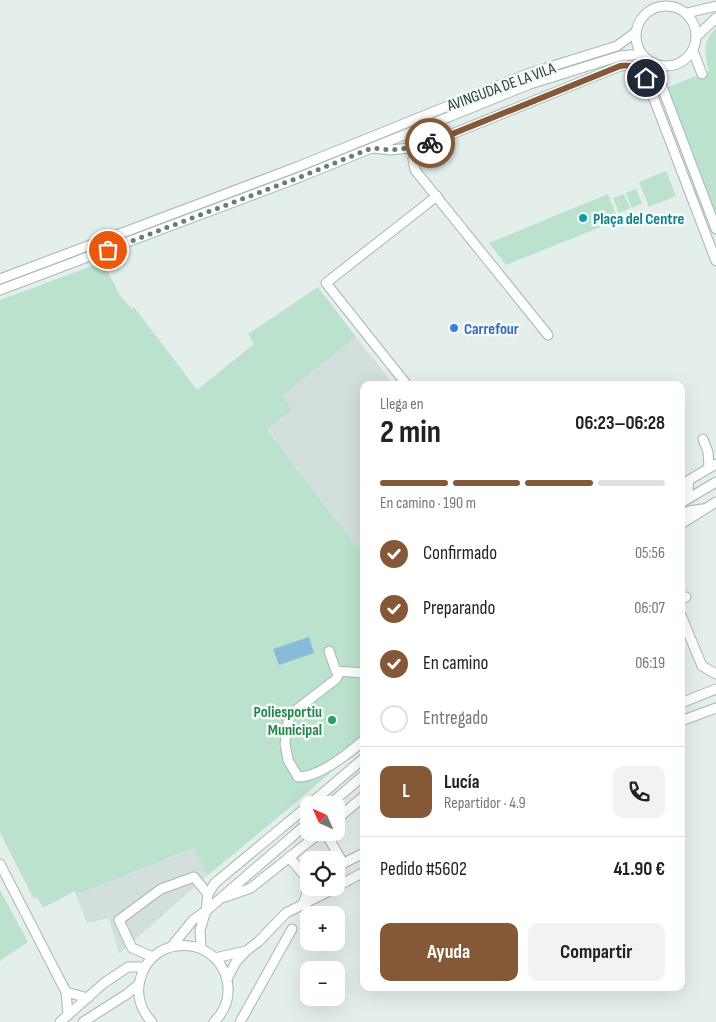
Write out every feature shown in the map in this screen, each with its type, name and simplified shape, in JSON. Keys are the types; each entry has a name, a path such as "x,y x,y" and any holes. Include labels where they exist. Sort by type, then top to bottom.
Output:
{"street":[{"path":"697,36 694,24 687,13 673,6 657,7 643,17 636,32 637,44 642,54 653,63 666,66 681,62 692,51 697,36 716,18"},
{"path":"687,13 716,6"},
{"name":"AVINGUDA DE LA VILA","path":"0,279 297,167 526,74 617,46 636,32"},
{"path":"692,51 702,74"},
{"name":"AVINGUDA DE LA VILA","path":"0,290 300,177 530,84 620,56 642,54"},
{"path":"653,63 716,228"},
{"name":"AVINGUDA DE LA VILA","path":"372,148 390,150 420,147 620,66 632,66 642,71 665,125"},
{"path":"662,86 666,66"},
{"path":"546,96 560,75"},
{"path":"668,101 664,112 665,125 716,261"},
{"path":"420,147 413,159 415,170 548,335"},
{"path":"404,381 326,283 437,196"},
{"path":"685,497 689,480 713,465 712,455 702,439"},
{"path":"685,500 716,482"},
{"path":"685,521 716,502"},
{"path":"685,513 703,509"},
{"path":"685,626 698,660 702,666 716,674"},
{"path":"329,651 336,671 360,673"},
{"path":"340,672 336,679 292,713 288,722 285,744 288,760 298,777 305,777 341,760 360,743"},
{"path":"685,701 716,689"},
{"path":"685,720 716,708"},
{"path":"320,796 360,761"},
{"path":"340,796 360,778"},
{"path":"345,812 360,799"},
{"path":"201,948 200,930 206,911 208,894 215,883 300,812"},
{"path":"172,946 193,920 300,830"},
{"path":"220,899 252,888 310,841"},
{"path":"345,862 360,855"},
{"path":"289,857 300,870"},
{"path":"1,869 66,992 68,1015"},
{"path":"345,882 360,874"},
{"path":"153,957 132,948 119,920 161,888 194,877 208,894"},
{"path":"303,904 306,896"},
{"path":"227,979 236,962 246,950 258,942 286,913 318,896"},
{"path":"240,1022 292,929"},
{"path":"152,1022 142,1007 138,994 144,967 160,951 172,946 190,945 201,948 215,958 223,968 227,979 228,993 225,1006 214,1022"},
{"path":"215,958 246,950"},
{"path":"60,1022 104,983 128,967 144,967"},
{"path":"83,1022 127,994 139,984"},
{"path":"66,992 88,998"}],"shaded area":[{"path":"356,337 391,381 360,381 360,551 267,428 291,409 282,396"},
{"path":"195,848 208,875 119,954 109,918 87,923 76,895"}],"green space":[{"path":"716,28 716,215 668,87 709,71 706,48 709,38"},
{"path":"666,171 676,196 649,207 639,182"},
{"path":"636,189 642,203 632,208 626,193"},
{"path":"608,194 618,220 506,265 489,243"},
{"path":"624,194 630,208 619,213 613,198"},
{"path":"103,262 121,297 132,309 134,307 197,390 254,344 248,334 318,287 356,337 282,396 292,409 267,429 360,551 360,747 208,875 194,848 76,895 75,891 43,908 37,897 34,899 0,833 0,300"},
{"path":"0,890 28,942 0,961"}],"water":[{"path":"309,637 314,653 279,665 273,649"}],"way so far":[{"path":"108,250 372,148 390,150 420,147 430,143"}],"place":[{"name":"Plaça del Centre","path":"583,218"},
{"name":"Carrefour","path":"454,328"},
{"name":"Poliesportiu Municipal","path":"332,720"}],"route":[{"path":"430,143 623,65 632,66 642,71 646,78"}]}
